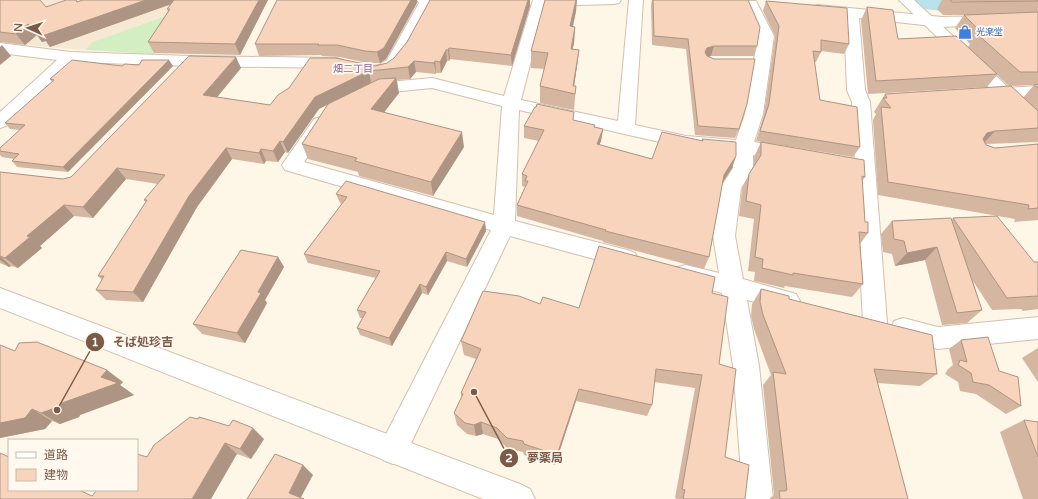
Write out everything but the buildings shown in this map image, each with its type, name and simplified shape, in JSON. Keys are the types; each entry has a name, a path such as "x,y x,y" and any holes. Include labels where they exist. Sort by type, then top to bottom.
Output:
{"street":[{"path":"0,48 70,57 190,61 250,55 340,63 360,68 383,70 393,63 427,2 424,0"},
{"path":"393,450 504,226 511,103 539,2 614,0"},
{"path":"626,128 636,0"},
{"path":"906,0 1038,125"},
{"path":"751,4 766,36 754,62 754,114 743,147 742,169 731,187 724,236 731,287 746,366 758,499"},
{"path":"804,7 851,12 923,16 942,22 1038,19"},
{"path":"851,12 856,90 869,101 858,166 875,323"},
{"path":"0,122 70,57"},
{"path":"173,78 190,61"},
{"path":"352,101 378,88 432,83 511,103 686,142 743,147 804,157"},
{"path":"974,95 1038,91"},
{"path":"332,111 326,114 292,165 504,226 648,264"},
{"path":"671,270 807,306"},
{"path":"0,298 520,499"},
{"path":"852,317 938,338 1038,328"}],"shaded area":[{"path":"0,0 197,0 189,8 92,42 85,50 45,47 0,41"}],"green space":[{"path":"166,16 173,24 153,54 85,50 92,42"}],"waterway":[{"path":"921,0 1027,8 1038,7"}],"place":[{"name":"光楽堂","path":"965,32"},
{"name":"夢薬局","path":"474,392"},
{"name":"そば処珍吉","path":"57,410"}],"district":[{"name":"畑二丁目","path":"353,69"}]}
